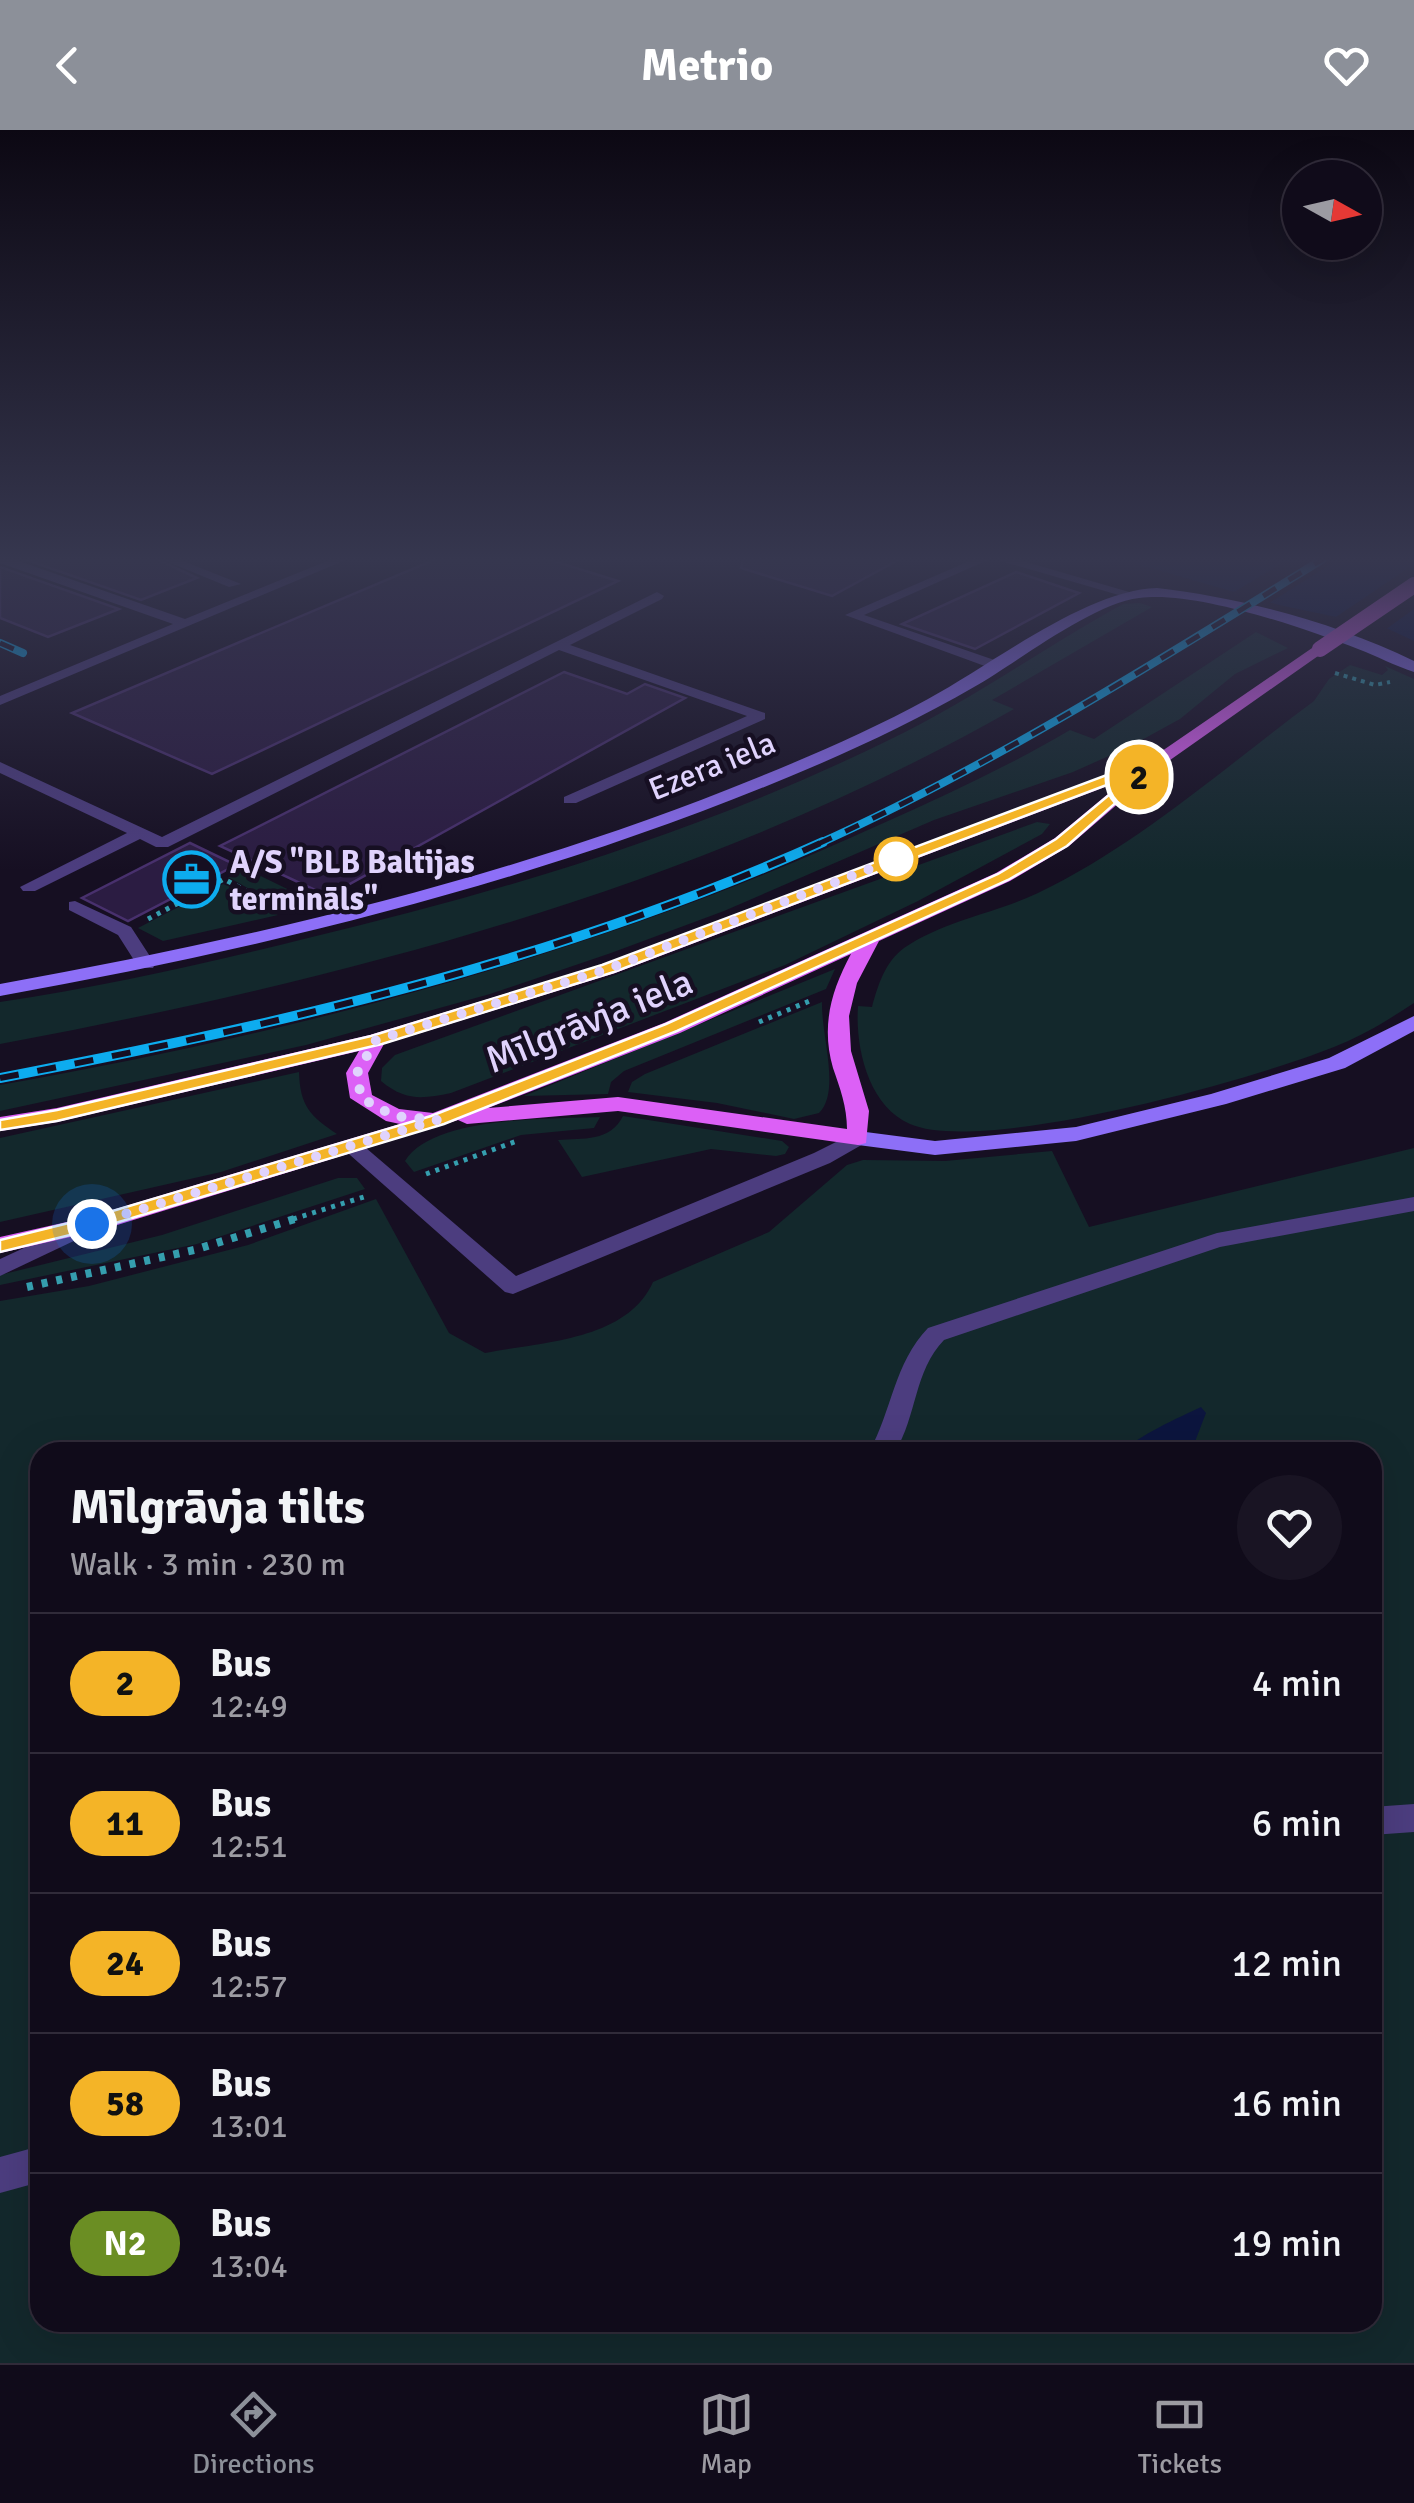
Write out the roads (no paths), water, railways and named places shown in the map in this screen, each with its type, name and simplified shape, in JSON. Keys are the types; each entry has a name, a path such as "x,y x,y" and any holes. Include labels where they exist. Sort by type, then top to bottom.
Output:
{"main road":[{"name":"Mīlgrāvja iela","path":"0,1245 92,1224 352,1148 437,1120 672,1028 1003,877 1062,842 1157,760 1299,663"},
{"name":"Mīlgrāvja iela","path":"0,1124 57,1116 376,1040 608,969 1157,760"},
{"path":"376,1040 357,1073 361,1098 394,1116 437,1120 618,1104 858,1138 861,1114 838,1047 836,1022 850,970 872,936"}],"street":[{"name":"Ezera iela","path":"0,990 146,964 320,924 626,835 833,752 1003,663"},
{"path":"858,1138 935,1148 1076,1134 1218,1099 1337,1063 1414,1022"}],"lane":[{"path":"0,701 91,663"},
{"path":"0,768 162,844 522,663"},
{"path":"570,800 760,716 610,663"},
{"path":"990,663 998,666"},
{"path":"28,887 140,833"},
{"path":"75,906 124,931 146,964"},
{"path":"352,1148 513,1286 822,1158 858,1138"},
{"path":"887,1442 899,1418 913,1363 936,1334 1217,1240 1414,1204"},
{"path":"0,1268 92,1224"},
{"path":"1382,1820 1414,1818"}],"railway":[{"path":"818,844 1012,746 1153,663"},
{"path":"0,1078 315,1011 522,955 724,884 823,842"}],"place":[{"name":"A/S \"BLB Baltijas termināls\"","path":"191,880"}]}
